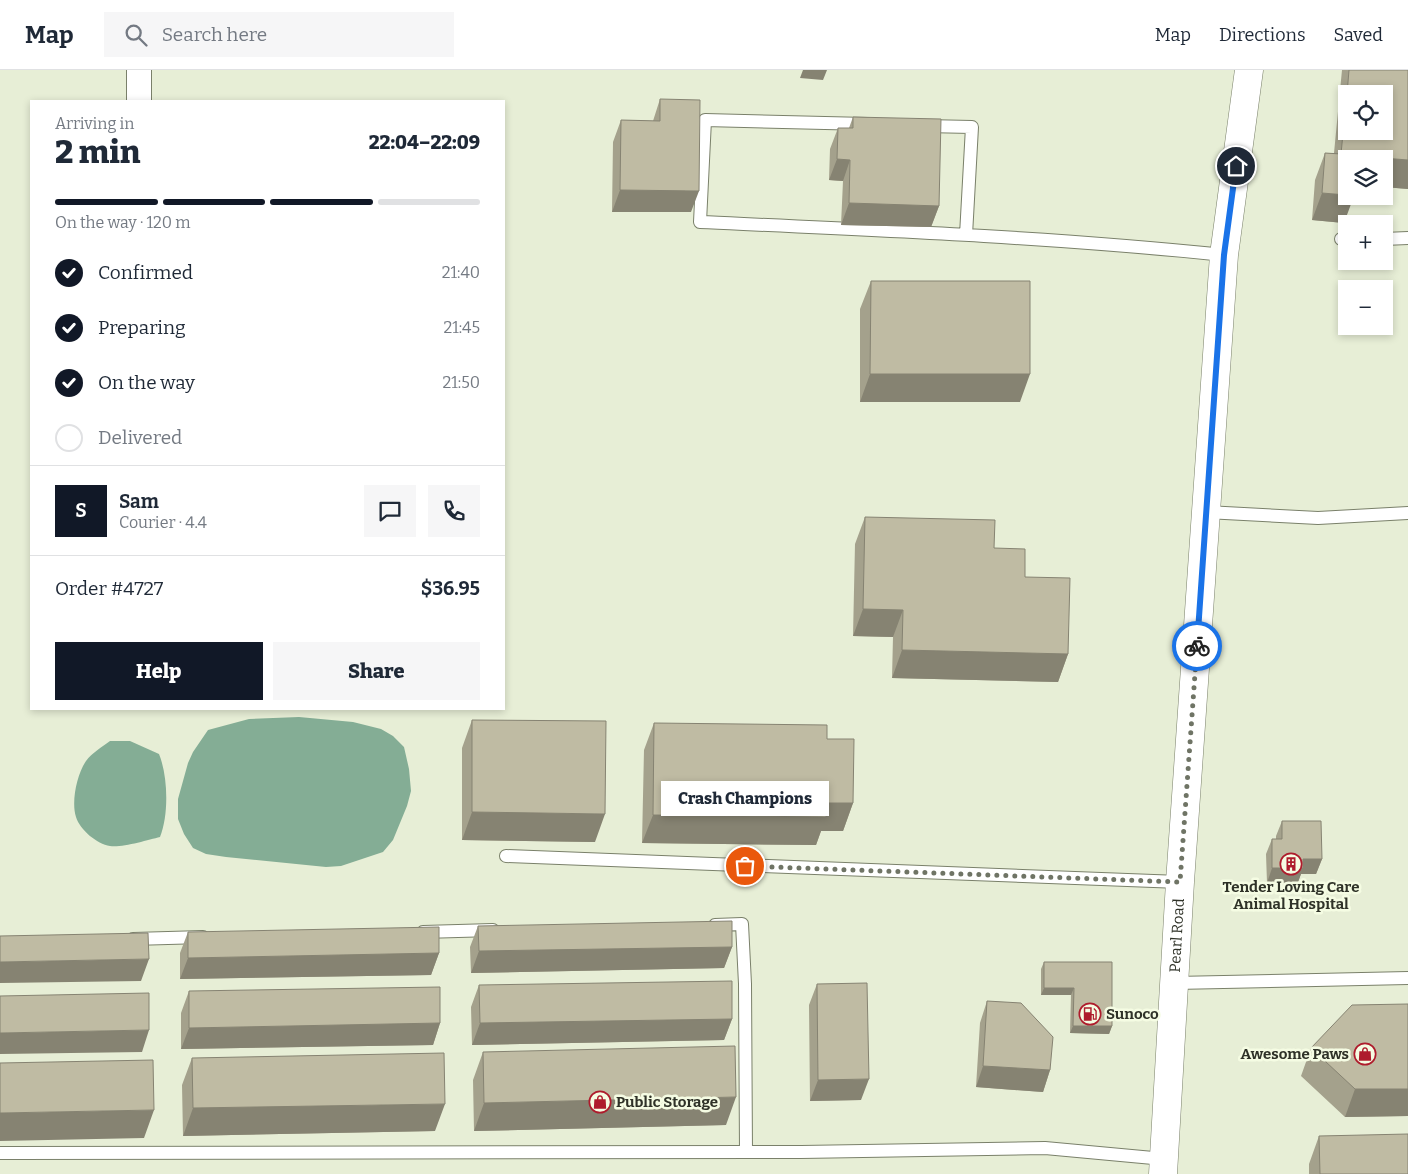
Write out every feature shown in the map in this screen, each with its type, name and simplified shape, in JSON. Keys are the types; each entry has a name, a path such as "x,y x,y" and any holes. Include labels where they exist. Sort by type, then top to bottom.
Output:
{"main road":[{"name":"Pearl Road","path":"1164,1166 1180,882 1224,255 1249,70"}],"street":[{"path":"139,70 139,100"}],"lane":[{"path":"883,124 705,120 700,222 966,235 1224,255"},
{"path":"912,125 972,127 966,235"},
{"path":"1393,239 1408,238"},
{"path":"1206,512 1318,518 1408,513"},
{"path":"506,856 1180,882"},
{"path":"703,925 742,924 745,984 746,1152"},
{"path":"406,932 505,930"},
{"path":"119,939 218,937"},
{"path":"1175,983 1408,978"},
{"path":"0,1153 746,1152 1045,1148 1164,1166"}],"shaded area":[{"path":"299,717 353,722 381,729 393,736 404,747 411,791 393,840 383,852 341,866 326,867 226,857 206,854 193,848 184,834 178,819 178,799 188,763 208,730 249,719"},
{"path":"110,741 130,741 159,754 166,784 165,818 160,837 127,845 110,846 95,839 78,822 74,804 80,773 88,758"}],"building":[{"path":"1349,70 1408,70 1408,160 1393,159 1393,150 1341,150 1342,140 1393,140 1393,85 1348,85"},
{"path":"660,99 700,100 699,191 620,190 621,120 660,121"},
{"path":"853,117 941,119 939,206 849,203 850,160 837,159 838,128 853,128"},
{"path":"1325,153 1338,154 1338,194 1322,193"},
{"path":"871,281 1030,281 1030,374 870,374"},
{"path":"865,517 995,520 994,548 1025,549 1025,577 1070,578 1068,654 902,650 903,610 863,609"},
{"path":"472,720 606,721 605,814 472,812"},
{"path":"654,723 827,725 827,739 854,739 853,803 827,803 826,817 653,815"},
{"name":"Tender Loving Care Animal Hospital","path":"1282,821 1321,821 1322,859 1303,859 1303,868 1272,868 1272,839 1282,839"},
{"path":"732,921 732,947 479,951 478,926"},
{"path":"439,927 439,953 188,958 188,932"},
{"path":"148,933 149,959 0,962 0,936"},
{"path":"1044,962 1112,962 1112,1026 1073,1026 1074,988 1044,988"},
{"path":"732,981 732,1019 480,1023 479,985"},
{"path":"867,983 869,1079 818,1080 817,984"},
{"path":"440,987 440,1023 189,1028 189,991"},
{"path":"149,993 149,1030 0,1033 0,996"},
{"path":"987,1001 1021,1003 1053,1037 1050,1070 983,1066"},
{"path":"1408,1004 1408,1089 1355,1089 1311,1048 1352,1005"},
{"path":"735,1046 736,1097 484,1103 483,1052"},
{"path":"444,1053 445,1104 193,1108 192,1058"},
{"path":"153,1060 154,1110 0,1113 0,1063"},
{"path":"1408,1134 1408,1174 1320,1174 1319,1136"}],"way so far":[{"path":"745,866 1180,882 1197,646"}],"place":[{"name":"Tender Loving Care Animal Hospital","path":"1291,864"},
{"name":"Crash Champions","path":"745,866"},
{"name":"Sunoco","path":"1090,1014"},
{"name":"Awesome Paws","path":"1365,1054"},
{"name":"Public Storage","path":"600,1102"}],"route":[{"path":"1197,646 1224,255 1236,166"}]}
